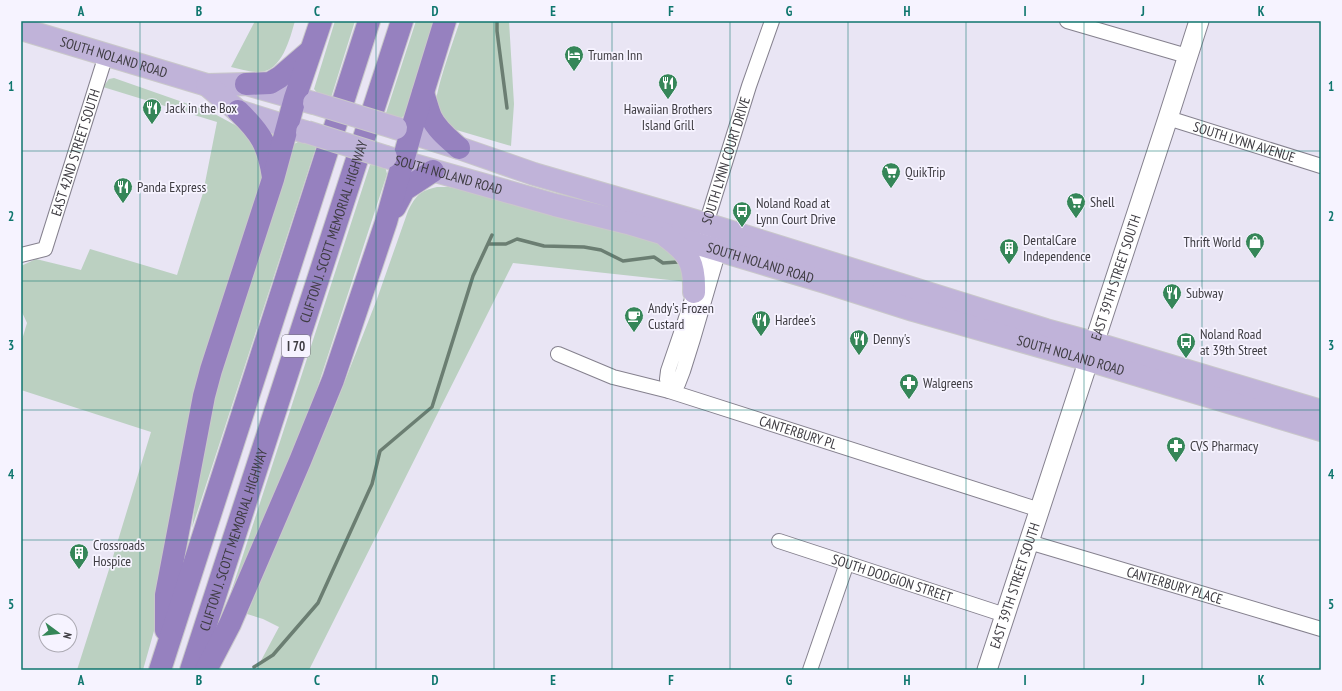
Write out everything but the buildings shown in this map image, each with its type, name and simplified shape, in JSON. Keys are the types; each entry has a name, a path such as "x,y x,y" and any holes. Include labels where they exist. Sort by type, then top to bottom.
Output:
{"highway":[{"path":"167,649 166,595 204,396 211,370 273,179 297,130 305,100 310,51 321,21"},
{"name":"CLIFTON J. SCOTT MEMORIAL HIGHWAY","path":"160,670 369,21"},
{"name":"CLIFTON J. SCOTT MEMORIAL HIGHWAY","path":"190,670 402,21"},
{"path":"386,222 394,160 403,130 423,93 446,21"},
{"path":"246,84 270,83 280,77 310,51"},
{"path":"423,93 431,118 441,132 459,148"},
{"path":"238,111 261,136 270,158 273,179"},
{"path":"206,670 230,624 333,380 386,222 404,190 433,171"}],"main road":[{"name":"EAST 39TH STREET SOUTH","path":"987,670 1199,21"},
{"name":"SOUTH NOLAND ROAD","path":"21,29 207,85 246,84 305,100 403,130 714,237 1046,330 1091,352 1239,396 1321,430"},
{"name":"SOUTH NOLAND ROAD","path":"207,85 238,111 394,160 555,205 663,233 714,237"},
{"path":"663,233 679,245 689,258 694,277 694,292"},
{"name":"SOUTH NOLAND ROAD","path":"1239,396 1321,410"}],"street":[{"name":"SOUTH LYNN COURT DRIVE","path":"714,237 668,371 667,379 669,391 678,384 694,339 714,237 749,86 772,21"},
{"path":"1066,21 1187,56"},
{"name":"EAST 42ND STREET SOUTH","path":"21,255 44,249 106,55"},
{"name":"SOUTH LYNN AVENUE","path":"1168,118 1321,166"},
{"name":"CANTERBURY PL","path":"558,354 613,377 669,391 1040,510"},
{"name":"SOUTH DODGION STREET","path":"779,541 1005,615"},
{"name":"CANTERBURY PLACE","path":"1029,542 1321,629"},
{"path":"810,670 847,563"}],"green space":[{"path":"255,21 295,21 284,53 274,66 267,71 256,72 231,67"},
{"path":"335,21 355,21 330,101 319,95 314,89"},
{"path":"416,21 436,21 407,114 399,119 386,113"},
{"path":"460,21 509,21 514,104 511,146 453,129 443,120 437,111 436,101 438,91"},
{"path":"114,78 211,112 235,125 246,132 255,144 264,173 154,631 143,670 77,670 151,432 21,390 21,343 27,323 21,310 21,266 36,259 81,270 90,249 177,275 203,193 217,122 103,87 109,79"},
{"path":"302,140 317,144 192,528 198,482 217,380 294,144"},
{"path":"370,165 385,166 387,174 317,389 302,445 237,594 231,592"},
{"path":"437,187 449,187 562,214 660,244 675,252 688,282 513,263 309,670 256,670 279,627 263,619 247,614 334,409 377,299 408,211 419,194"}],"waterway":[{"path":"497,21 507,108"},
{"path":"254,667 273,655 318,603 372,484 380,451 432,407 473,276 492,235"},
{"path":"489,244 506,244 517,239 544,246 584,247 601,250 623,261 654,257 663,263 678,262"}],"place":[{"name":"Truman Inn","path":"574,72"},
{"name":"Hawaiian Brothers Island Grill","path":"668,100"},
{"name":"Jack in the Box","path":"152,125"},
{"name":"QuikTrip","path":"891,189"},
{"name":"Panda Express","path":"123,204"},
{"name":"Shell","path":"1076,219"},
{"name":"Noland Road at Lynn Court Drive","path":"742,228"},
{"name":"Thrift World","path":"1255,259"},
{"name":"DentalCare Independence","path":"1009,265"},
{"name":"Subway","path":"1172,310"},
{"name":"Andy's Frozen Custard","path":"634,333"},
{"name":"Hardee's","path":"761,337"},
{"name":"Denny's","path":"859,356"},
{"name":"Noland Road at 39th Street","path":"1186,359"},
{"name":"Walgreens","path":"909,400"},
{"name":"CVS Pharmacy","path":"1176,463"},
{"name":"Crossroads Hospice","path":"79,570"}]}
